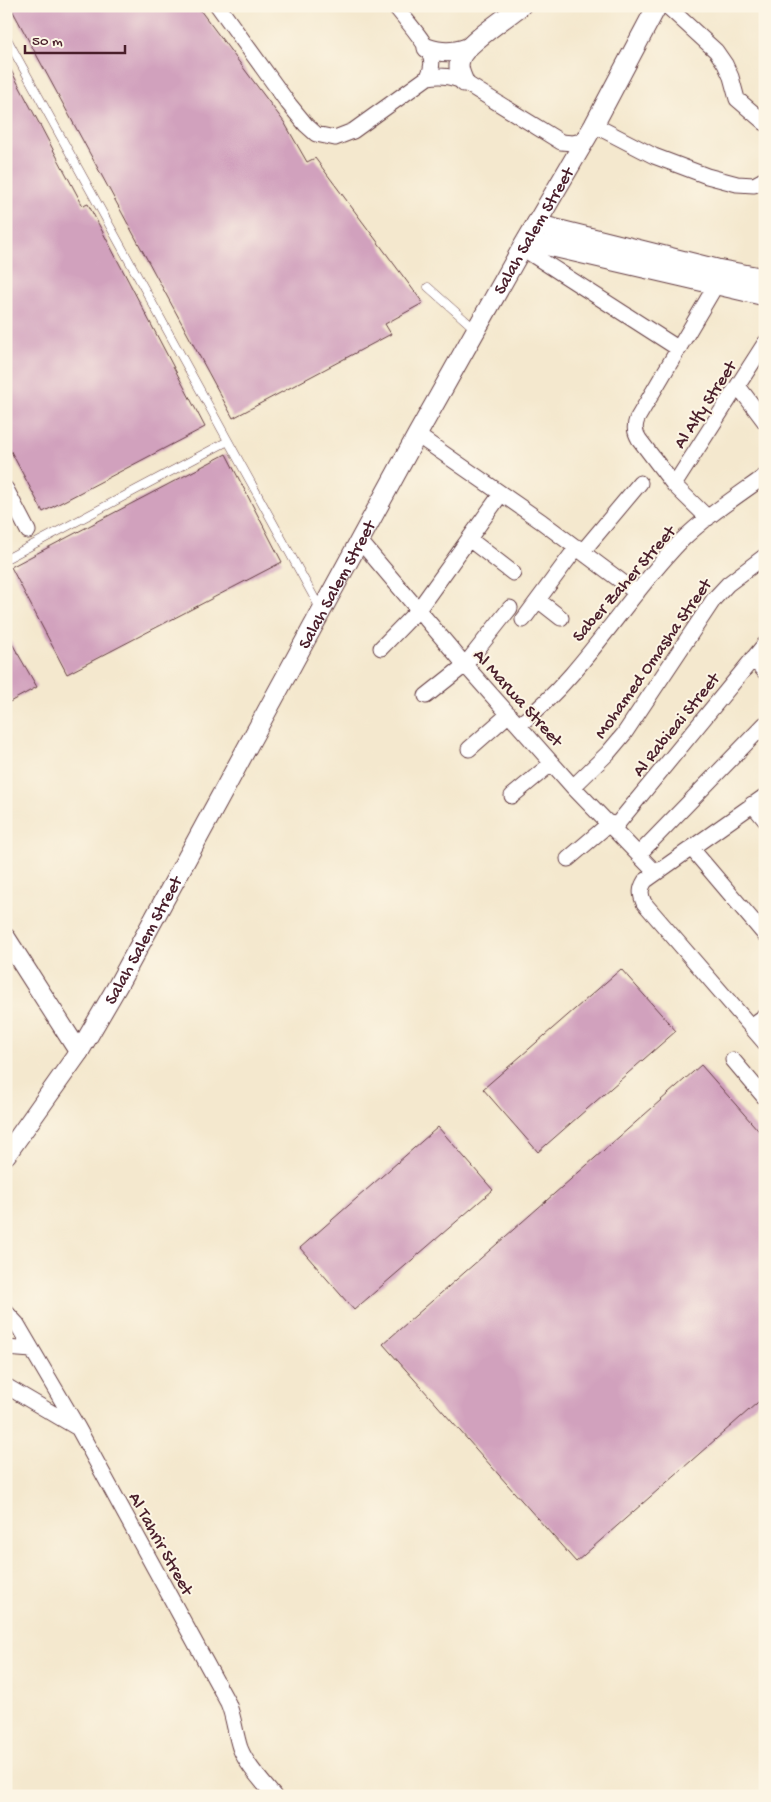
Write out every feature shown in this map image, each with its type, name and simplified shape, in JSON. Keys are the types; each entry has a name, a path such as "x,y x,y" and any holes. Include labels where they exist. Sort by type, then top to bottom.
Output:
{"street":[{"path":"218,6 299,118 316,134 335,138 353,131 428,77 453,76 561,142 573,144 590,133 707,176 737,184 754,185 765,180"},
{"path":"395,6 427,48 431,57 432,67 428,77"},
{"path":"427,48 440,53 454,53 467,48 521,6"},
{"name":"Salah Salem Street","path":"6,1156 78,1052 160,909 417,435 528,238 590,133 657,6"},
{"path":"667,6 716,51 728,70 737,99 765,123"},
{"path":"464,82 459,70 460,58 467,48"},
{"path":"550,136 558,146 568,169"},
{"path":"528,238 765,278"},
{"path":"528,238 765,296"},
{"path":"528,238 679,349"},
{"path":"708,518 674,485 635,433 635,426 637,419 716,285"},
{"name":"Al Alfy Street","path":"674,485 765,344"},
{"path":"738,386 765,422"},
{"path":"417,435 580,549 637,593"},
{"name":"Saber Zaher Street","path":"469,749 555,693 681,541 708,518 765,476"},
{"path":"523,620 580,549 640,483"},
{"path":"6,489 28,531"},
{"path":"381,648 418,610 501,494"},
{"path":"469,539 513,573"},
{"name":"Al Marwa Street","path":"360,541 465,665 573,787 612,825 656,873"},
{"name":"Mohamed Omasha Street","path":"573,787 624,734 714,599 728,584 765,556"},
{"path":"538,600 561,618"},
{"path":"426,696 465,665 510,608"},
{"name":"Al Rabieai Street","path":"568,859 612,825 765,644"},
{"path":"753,658 765,672"},
{"path":"639,854 765,724"},
{"path":"512,796 552,763"},
{"path":"765,820 758,800 645,881 640,895 644,903 765,1043"},
{"path":"692,848 765,935"},
{"path":"6,938 78,1052"},
{"path":"751,1026 765,1016"},
{"path":"733,1060 765,1098"},
{"name":"Al Tahrir Street","path":"6,1312 17,1324 78,1428 228,1702 245,1759 274,1796"},
{"path":"6,1348 32,1350"},
{"path":"6,1386 78,1428"}],"lane":[{"path":"6,37 322,611"},
{"path":"428,287 476,330"},
{"path":"6,559 228,441"}],"building":[{"path":"10,6 197,6 284,122 307,162 315,158 423,303 385,324 391,334 233,418"},
{"path":"6,61 83,206 88,204 205,427 43,512 6,442"},
{"path":"226,454 282,562 67,674 11,567"},
{"path":"6,633 37,687 6,704"},
{"path":"621,969 676,1031 538,1152 483,1089"},
{"path":"701,1065 765,1138 765,1396 576,1562 383,1344"},
{"path":"438,1127 493,1190 354,1310 300,1248"}]}
